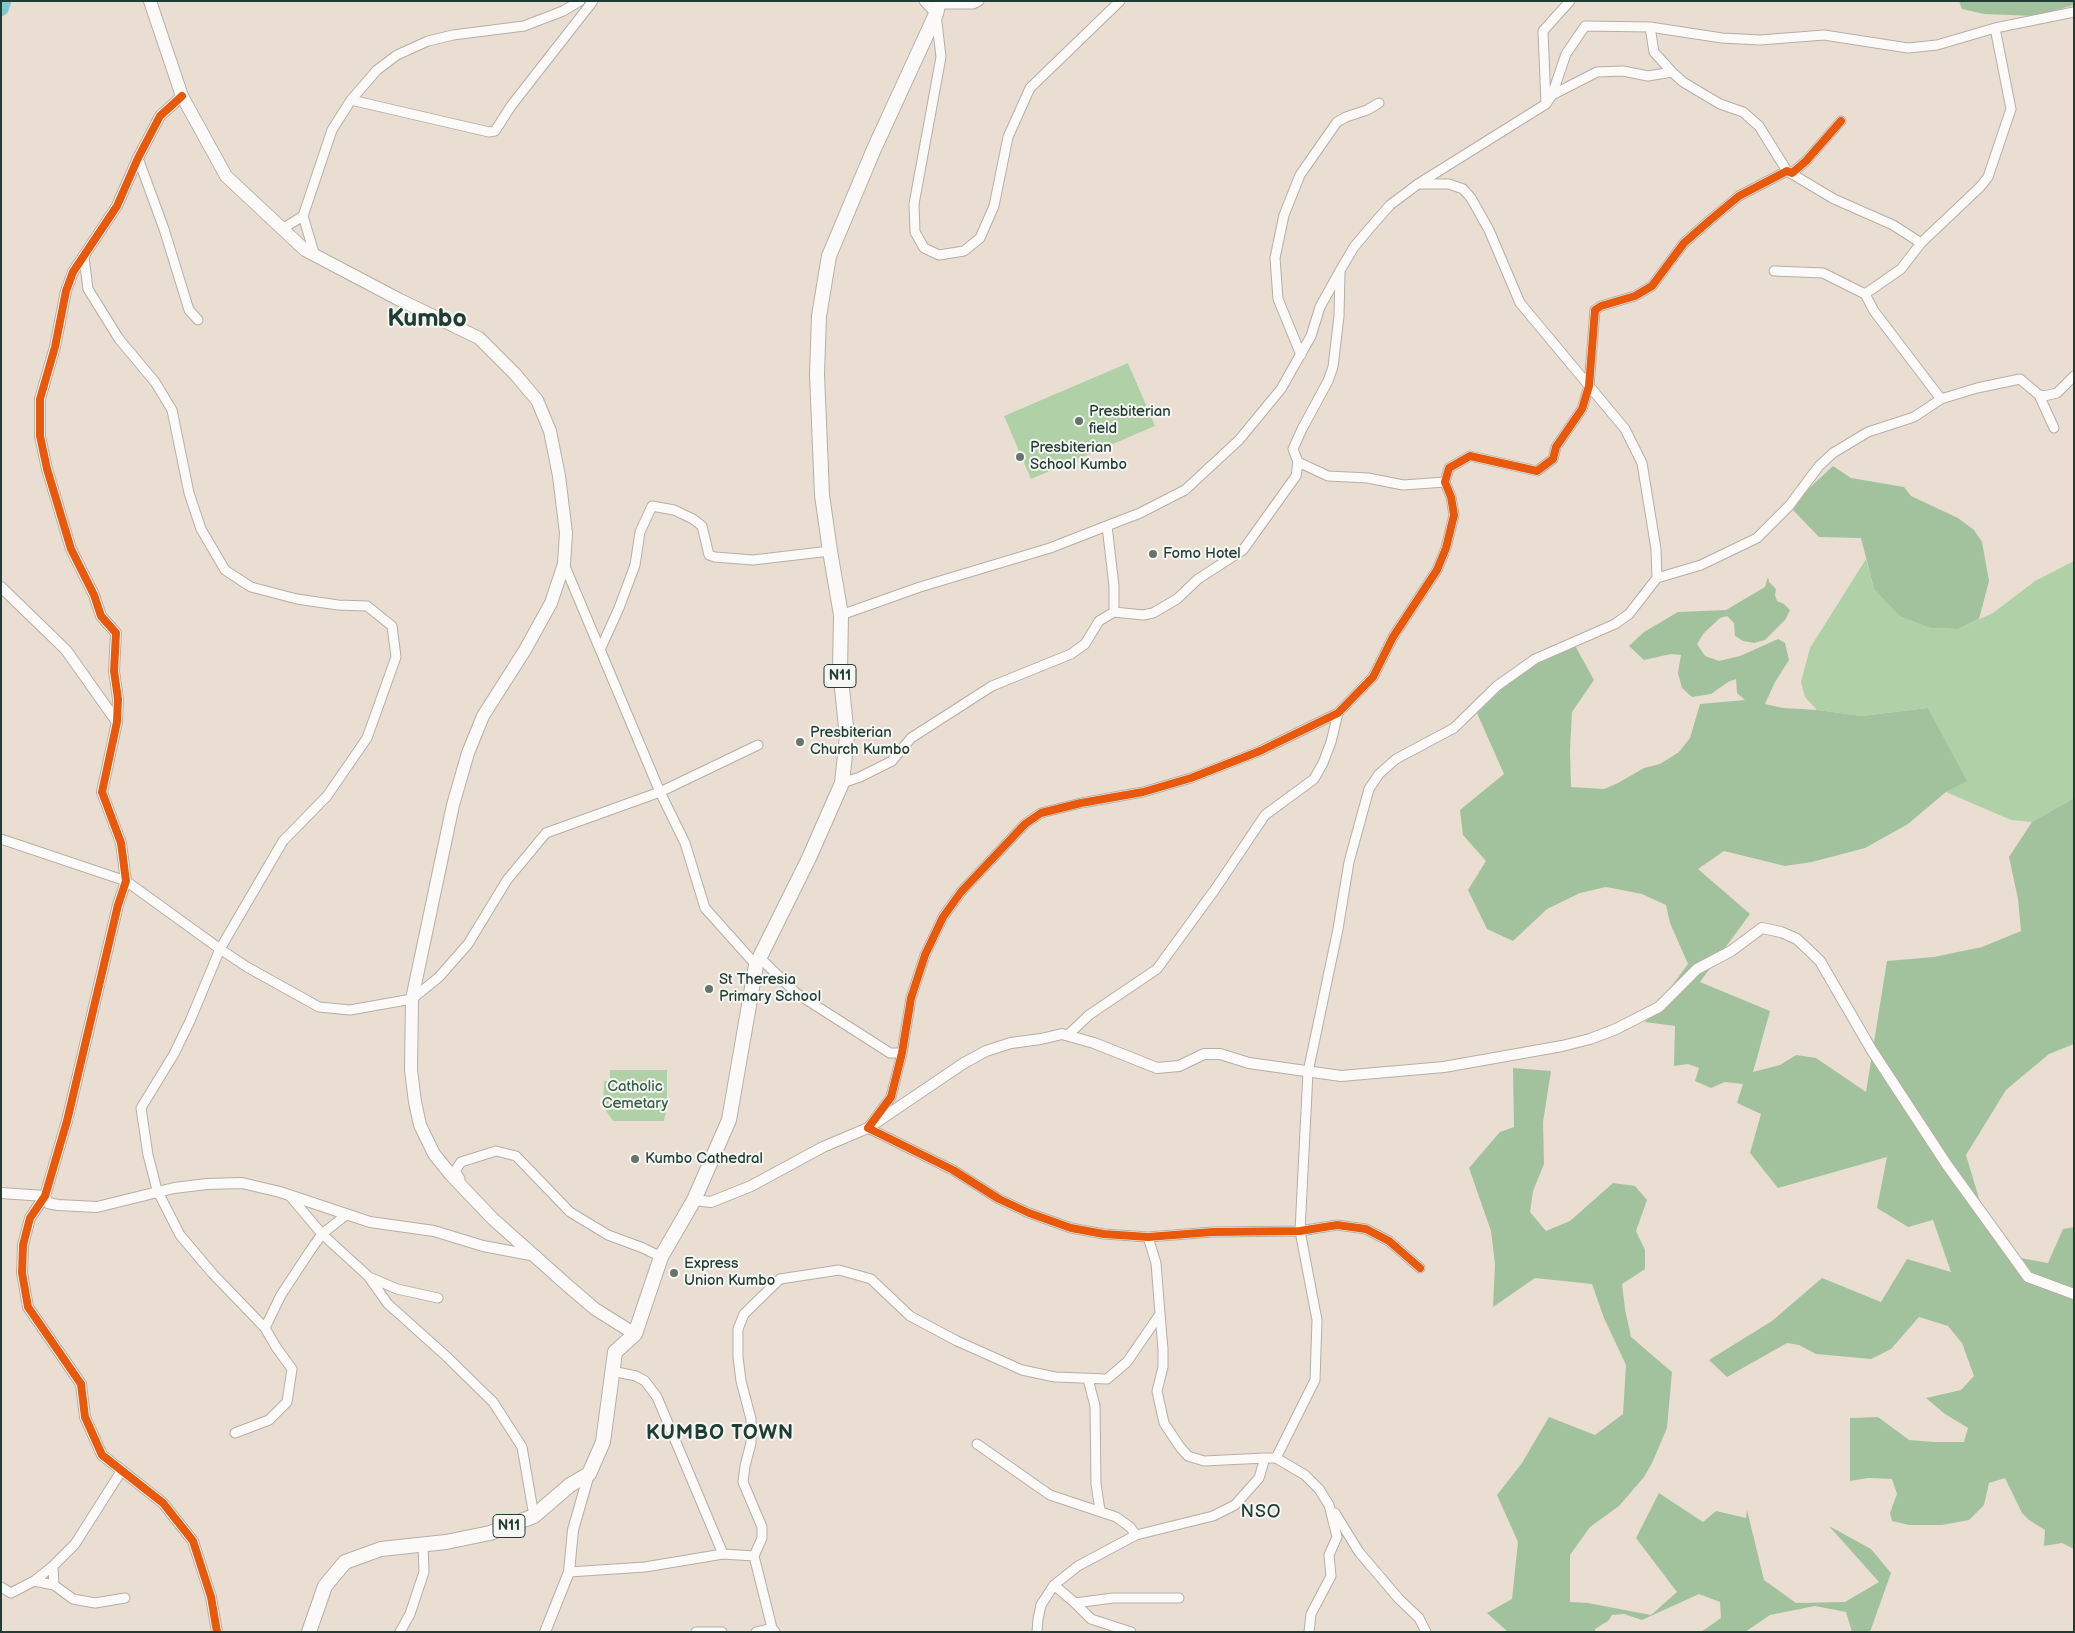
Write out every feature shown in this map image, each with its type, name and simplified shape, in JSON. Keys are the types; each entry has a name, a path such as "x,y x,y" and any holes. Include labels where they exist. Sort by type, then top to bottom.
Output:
{"highway":[{"name":"N11","path":"309,1632 325,1586 345,1562 380,1549 424,1545 490,1533 534,1516 570,1485 590,1474 603,1442 615,1352 635,1334 662,1257 694,1200 729,1120 758,962 842,783 847,736 840,670 841,616 822,495 817,374 818,316 829,256 934,5"}],"main road":[{"path":"150,1 182,96 226,176 305,250 400,300 472,334 486,344 537,400 550,430 559,476 566,533 564,564 551,603 525,650 483,716 468,753 453,805 412,999 411,1070 420,1125 434,1154 451,1176 493,1219 594,1309 635,1334"}],"street":[{"path":"315,256 303,216 332,130 351,100 377,70 397,55 420,44 452,35 524,26 563,11 580,1"},
{"path":"351,100 489,132 495,131 511,106 593,1"},
{"path":"979,1 974,4 934,5 942,57 914,204 915,232 924,248 939,255 964,251 980,238 994,206 1008,137 1030,88 1120,1"},
{"path":"1546,104 1543,31 1570,1"},
{"path":"841,616 920,587 1050,548 1140,513 1185,490 1239,440 1281,389 1311,336 1320,307 1340,269 1368,229 1390,205 1418,184 1469,150 1526,118 1546,104 1552,95 1566,54 1585,26 1650,27 1722,38 1760,40 1824,35 1908,48 1937,45 1995,28 2074,12"},
{"path":"1650,27 1654,52 1672,72 1683,82 1720,104 1743,112 1759,126 1787,172 1834,199 1893,225 1921,243"},
{"path":"1865,294 1901,269 1921,243 1980,187 1988,177 2011,109 1995,28"},
{"path":"1552,95 1597,72 1622,71 1648,76 1672,72"},
{"path":"182,96 160,116 138,158 117,206 73,272 66,291 55,346 40,399 40,436 47,469 71,549 94,595 101,616 116,633 114,671 118,699 117,722 102,792 121,843 126,881 118,905 67,1121 45,1196 30,1218 23,1245 22,1273 28,1307 81,1384 85,1417 102,1455 164,1503 193,1541 211,1597 217,1632"},
{"path":"1301,355 1278,299 1275,258 1284,215 1300,175 1337,122 1379,103"},
{"path":"868,1128 891,1097 902,1053 911,998 925,955 943,917 960,892 1025,824 1041,814 1063,807 1143,792 1191,778 1260,752 1338,713 1374,677 1393,637 1437,570 1446,548 1454,515 1451,497 1445,482 1449,468 1470,456 1538,471 1553,459 1556,447 1582,409 1589,386 1595,310 1601,306 1635,296 1652,286 1684,243 1708,221 1739,196 1787,172 1792,173 1806,161 1841,120"},
{"path":"138,158 164,229 189,310 198,320"},
{"path":"1418,184 1449,184 1464,189 1489,230 1520,303 1625,429 1642,463 1655,541 1657,578"},
{"path":"282,229 303,216"},
{"path":"84,257 88,289 119,339 155,382 172,410 189,493 201,529 225,570 251,587 297,599 338,606 367,606 392,626 396,657 366,738 327,796 283,841 220,949 174,1054 141,1108 148,1155 157,1190 180,1235 213,1274 265,1328 292,1369 287,1402 269,1420 235,1433"},
{"path":"842,783 860,777 892,761 911,738 992,686 1071,654 1085,644 1100,620 1114,612 1153,613 1177,599 1198,579 1243,550 1296,476 1298,462 1293,450 1328,381 1333,367 1339,316 1340,269"},
{"path":"1774,271 1823,273 1865,294 1879,319 1941,399"},
{"path":"2039,395 2044,396 2057,393 2074,376"},
{"path":"1276,1458 1315,1380 1317,1320 1300,1231 1308,1072 1350,862 1369,789 1378,774 1396,759 1454,728 1497,686 1534,659 1615,624 1638,604 1657,578 1702,565 1757,538 1789,506 1819,466 1833,453 1868,432 1914,417 1941,399 1977,388 2020,379 2039,395 2054,428"},
{"path":"1298,462 1328,476 1368,478 1403,485 1445,482"},
{"path":"600,650 619,608 635,565 640,532 652,506 674,510 693,519 702,526 709,555 714,557 753,560 830,551"},
{"path":"1107,526 1114,586 1114,612"},
{"path":"564,564 660,792 685,843 704,908 758,962 796,993 890,1053 902,1053"},
{"path":"1,587 66,650 117,722"},
{"path":"1066,1035 1089,1014 1157,969 1265,816 1314,779 1331,742 1338,713"},
{"path":"1,839 54,855 126,881 220,949 319,1007 350,1010 412,999 439,977 468,944 507,880 546,833 660,792 758,745"},
{"path":"694,1200 711,1202 751,1186 823,1147 868,1128 964,1063 986,1051 1011,1043 1062,1034 1094,1043 1157,1068 1179,1066 1204,1054 1220,1054 1249,1063 1341,1076 1444,1067 1590,1039 1616,1029 1659,1007 1697,969 1731,951 1762,928 1781,932 1797,939 1820,961 1871,1049 1947,1165 2028,1277 2074,1294"},
{"path":"868,1128 953,1170 999,1199 1071,1228 1104,1234 1148,1237 1212,1232 1300,1231 1337,1225 1366,1229 1389,1241 1420,1268"},
{"path":"468,1192 455,1171 461,1162 496,1151 516,1156 570,1212 608,1235 662,1257"},
{"path":"45,1196 48,1203 97,1207 157,1190 207,1184 242,1183 290,1196 370,1222 434,1232 483,1246 536,1256"},
{"path":"1,1194 45,1196"},
{"path":"290,1196 322,1234 368,1276 388,1304 493,1402 522,1446 534,1516"},
{"path":"265,1328 281,1295 322,1234 346,1215"},
{"path":"1148,1237 1156,1262 1163,1349 1163,1367 1156,1391 1164,1422 1174,1439 1188,1456 1204,1461 1276,1458 1305,1475 1319,1489 1359,1552 1399,1599 1419,1618 1426,1632"},
{"path":"756,1632 774,1630 754,1556 762,1538 762,1527 743,1482 751,1443 751,1419 741,1381 738,1357 738,1330 744,1314 780,1279 839,1270 871,1279 910,1316 957,1341 1022,1370 1055,1377 1107,1379 1127,1362 1160,1314"},
{"path":"368,1276 397,1289 438,1298"},
{"path":"612,1371 636,1376 644,1381 657,1397 723,1554"},
{"path":"1088,1379 1095,1406 1096,1484 1100,1510"},
{"path":"977,1444 1050,1495 1100,1510 1116,1517 1136,1534"},
{"path":"1037,1632 1041,1605 1054,1585 1078,1566 1136,1534 1213,1516 1235,1505 1260,1478 1265,1458"},
{"path":"1,1587 11,1592 34,1581 53,1566 75,1544 122,1470"},
{"path":"545,1632 569,1572 573,1530 590,1474"},
{"path":"1309,1632 1311,1614 1331,1576 1329,1555 1337,1537 1329,1505"},
{"path":"400,1632 410,1614 424,1572 424,1545"},
{"path":"569,1572 645,1567 723,1554 754,1556"},
{"path":"53,1566 54,1585"},
{"path":"34,1581 54,1585 73,1599 88,1602 95,1603 125,1598"},
{"path":"1054,1585 1091,1620 1132,1632"},
{"path":"1075,1603 1114,1598 1179,1598"},
{"path":"696,1632 722,1632"}],"green space":[{"path":"1959,1 2074,1 2074,5 2035,16 1984,14 1962,9"},
{"name":"Presbiterian field","path":"1128,363 1155,426 1031,479 1004,416"},
{"path":"1833,466 1851,478 1904,487 1911,496 1958,518 1974,530 1982,542 1989,581 1979,619 1958,629 1931,628 1900,616 1874,589 1861,538 1819,537 1793,510 1805,492"},
{"path":"1866,559 1874,589 1931,628 1958,629 1993,613 2035,581 2074,561 2074,798 2032,822 2011,820 1946,792 1966,781 1928,708 1862,716 1817,710 1805,697 1801,682 1810,648"},
{"path":"1768,577 1769,582 1776,589 1777,601 1784,604 1790,610 1785,620 1765,640 1754,643 1743,641 1735,636 1734,623 1727,616 1720,618 1704,633 1697,644 1705,656 1719,661 1740,656 1778,639 1785,643 1789,660 1775,682 1765,704 1783,708 1862,716 1928,708 1967,781 1946,792 1908,824 1865,848 1812,862 1785,866 1724,851 1698,869 1750,914 1700,982 1770,1011 1753,1072 1780,1065 1796,1055 1816,1058 1866,1092 1887,961 1934,957 1982,947 2021,931 2018,899 2009,857 2032,822 2074,798 2074,1044 2049,1054 2006,1090 1966,1155 1986,1222 2015,1257 2048,1263 2063,1229 2074,1227 2074,1549 2062,1543 2044,1546 2045,1530 2022,1513 2005,1478 1989,1483 1984,1505 1969,1520 1942,1525 1909,1525 1892,1521 1890,1513 1897,1494 1892,1479 1868,1478 1850,1481 1850,1418 1878,1417 1909,1440 1964,1442 1968,1428 1945,1414 1926,1398 1961,1390 1974,1376 1962,1343 1948,1326 1919,1317 1891,1349 1871,1359 1816,1354 1799,1345 1787,1343 1727,1377 1709,1360 1772,1321 1822,1278 1881,1302 1907,1259 1951,1272 1933,1220 1908,1227 1877,1208 1887,1157 1778,1188 1750,1153 1761,1114 1737,1103 1743,1084 1725,1082 1711,1088 1695,1081 1699,1068 1688,1064 1674,1066 1675,1026 1645,1022 1688,964 1670,923 1666,905 1642,894 1606,887 1580,893 1547,909 1513,941 1487,929 1468,890 1486,861 1463,835 1460,810 1504,774 1477,713 1499,692 1531,655 1572,640 1594,680 1572,712 1571,787 1604,789 1644,768 1660,764 1679,752 1690,738 1700,704 1745,700 1737,693 1736,679 1728,682 1711,694 1692,697 1682,688 1678,673 1681,655 1671,654 1644,660 1629,646 1644,632 1678,612 1726,610 1765,587"},
{"path":"1513,1068 1551,1071 1543,1122 1544,1164 1533,1191 1530,1212 1546,1231 1570,1221 1613,1183 1635,1186 1647,1200 1636,1231 1645,1250 1645,1269 1622,1284 1625,1309 1631,1337 1672,1372 1667,1428 1652,1463 1644,1477 1619,1506 1590,1527 1570,1555 1570,1602 1588,1603 1651,1615 1677,1592 1636,1538 1659,1493 1703,1522 1716,1511 1746,1518 1747,1510 1764,1580 1796,1603 1845,1602 1879,1582 1829,1526 1871,1549 1891,1573 1870,1632 1852,1632 1846,1612 1815,1606 1770,1615 1745,1632 1701,1632 1721,1618 1720,1602 1699,1594 1642,1620 1624,1614 1612,1615 1608,1621 1595,1629 1595,1632 1508,1632 1487,1613 1512,1599 1518,1542 1497,1495 1522,1463 1549,1417 1595,1435 1623,1414 1626,1365 1604,1318 1592,1284 1535,1278 1493,1307 1495,1264 1491,1231 1469,1168 1500,1132 1514,1127"},
{"name":"Catholic Cemetary","path":"610,1070 667,1070 667,1106 664,1121 613,1121 603,1106 604,1081 610,1081"}],"waterway":[{"path":"1,8 3,1"}],"cycle path":[{"path":"182,96 160,116 138,158 117,206 73,272 66,291 55,347 40,399 40,436 47,469 71,549 94,595 101,616 116,633 114,671 118,699 117,722 102,792 121,843 126,881 118,905 67,1121 45,1196 30,1218 23,1245 22,1273 28,1307 81,1384 85,1417 102,1455 163,1503 193,1541 211,1597 217,1632"},
{"path":"1420,1268 1389,1241 1366,1229 1337,1225 1300,1231 1212,1232 1148,1237 1104,1234 1071,1228 1029,1213 999,1199 953,1170 868,1128 891,1097 902,1053 911,998 925,955 943,917 961,892 1025,824 1041,813 1081,803 1143,792 1191,778 1260,751 1338,713 1373,677 1393,637 1437,570 1446,548 1454,515 1451,497 1445,482 1449,468 1470,456 1537,471 1553,459 1556,447 1582,409 1589,386 1595,310 1601,306 1635,296 1652,286 1684,243 1709,221 1739,196 1787,171 1792,173 1806,161 1841,121"}],"place":[{"name":"Presbiterian field","path":"1079,421"},
{"name":"Presbiterian School Kumbo","path":"1020,457"},
{"name":"Fomo Hotel","path":"1153,554"},
{"name":"Presbiterian Church Kumbo","path":"800,742"},
{"name":"St Theresia Primary School","path":"709,989"},
{"name":"Kumbo Cathedral","path":"635,1159"},
{"name":"Express Union Kumbo","path":"674,1273"}],"district":[{"name":"Kumbo","path":"427,320"},
{"name":"KUMBO TOWN","path":"720,1434"},
{"name":"NSO","path":"1261,1512"}]}
